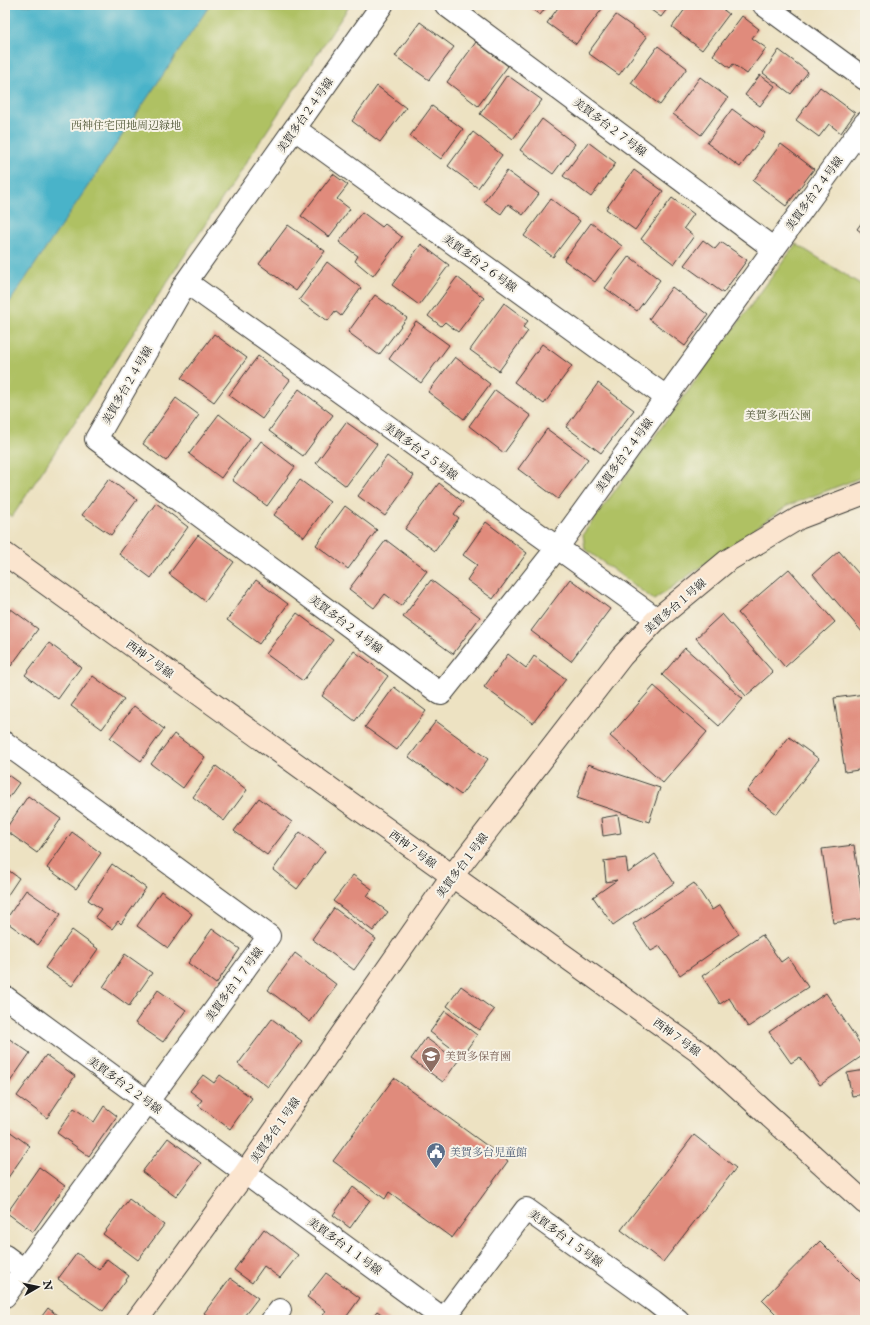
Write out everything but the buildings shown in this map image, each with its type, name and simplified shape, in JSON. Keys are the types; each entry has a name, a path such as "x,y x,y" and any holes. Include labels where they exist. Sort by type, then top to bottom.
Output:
{"street":[{"name":"美賀多台２４号線","path":"382,5 186,282 96,439 441,694 557,548 865,123"},
{"name":"美賀多台２７号線","path":"446,5 774,249"},
{"path":"764,5 865,79"},
{"name":"美賀多台２６号線","path":"295,129 666,397"},
{"name":"美賀多台２５号線","path":"186,282 657,619"},
{"name":"美賀多台１号線","path":"137,1320 245,1173 452,876 622,656 657,619 727,561 799,518 865,493"},
{"name":"西神７号線","path":"5,554 699,1052 865,1203"},
{"name":"美賀多台１７号線","path":"5,743 269,936 5,1296"},
{"name":"美賀多台２２号線","path":"5,997 245,1173"},
{"name":"美賀多台１１号線","path":"245,1173 444,1320"},
{"name":"美賀多台１５号線","path":"444,1320 526,1210 654,1301 678,1320"},
{"path":"5,1256 24,1270"}],"green space":[{"name":"西神住宅団地周辺緑地","path":"5,5 350,5 12,517 5,512"},
{"name":"美賀多西公園","path":"796,244 865,287 865,476 787,506 654,600 585,549 583,534"}],"water":[{"path":"5,5 210,5 5,309"}],"place":[{"name":"美賀多保育園","path":"431,1073"},
{"name":"美賀多台児童館","path":"436,1169"}]}
